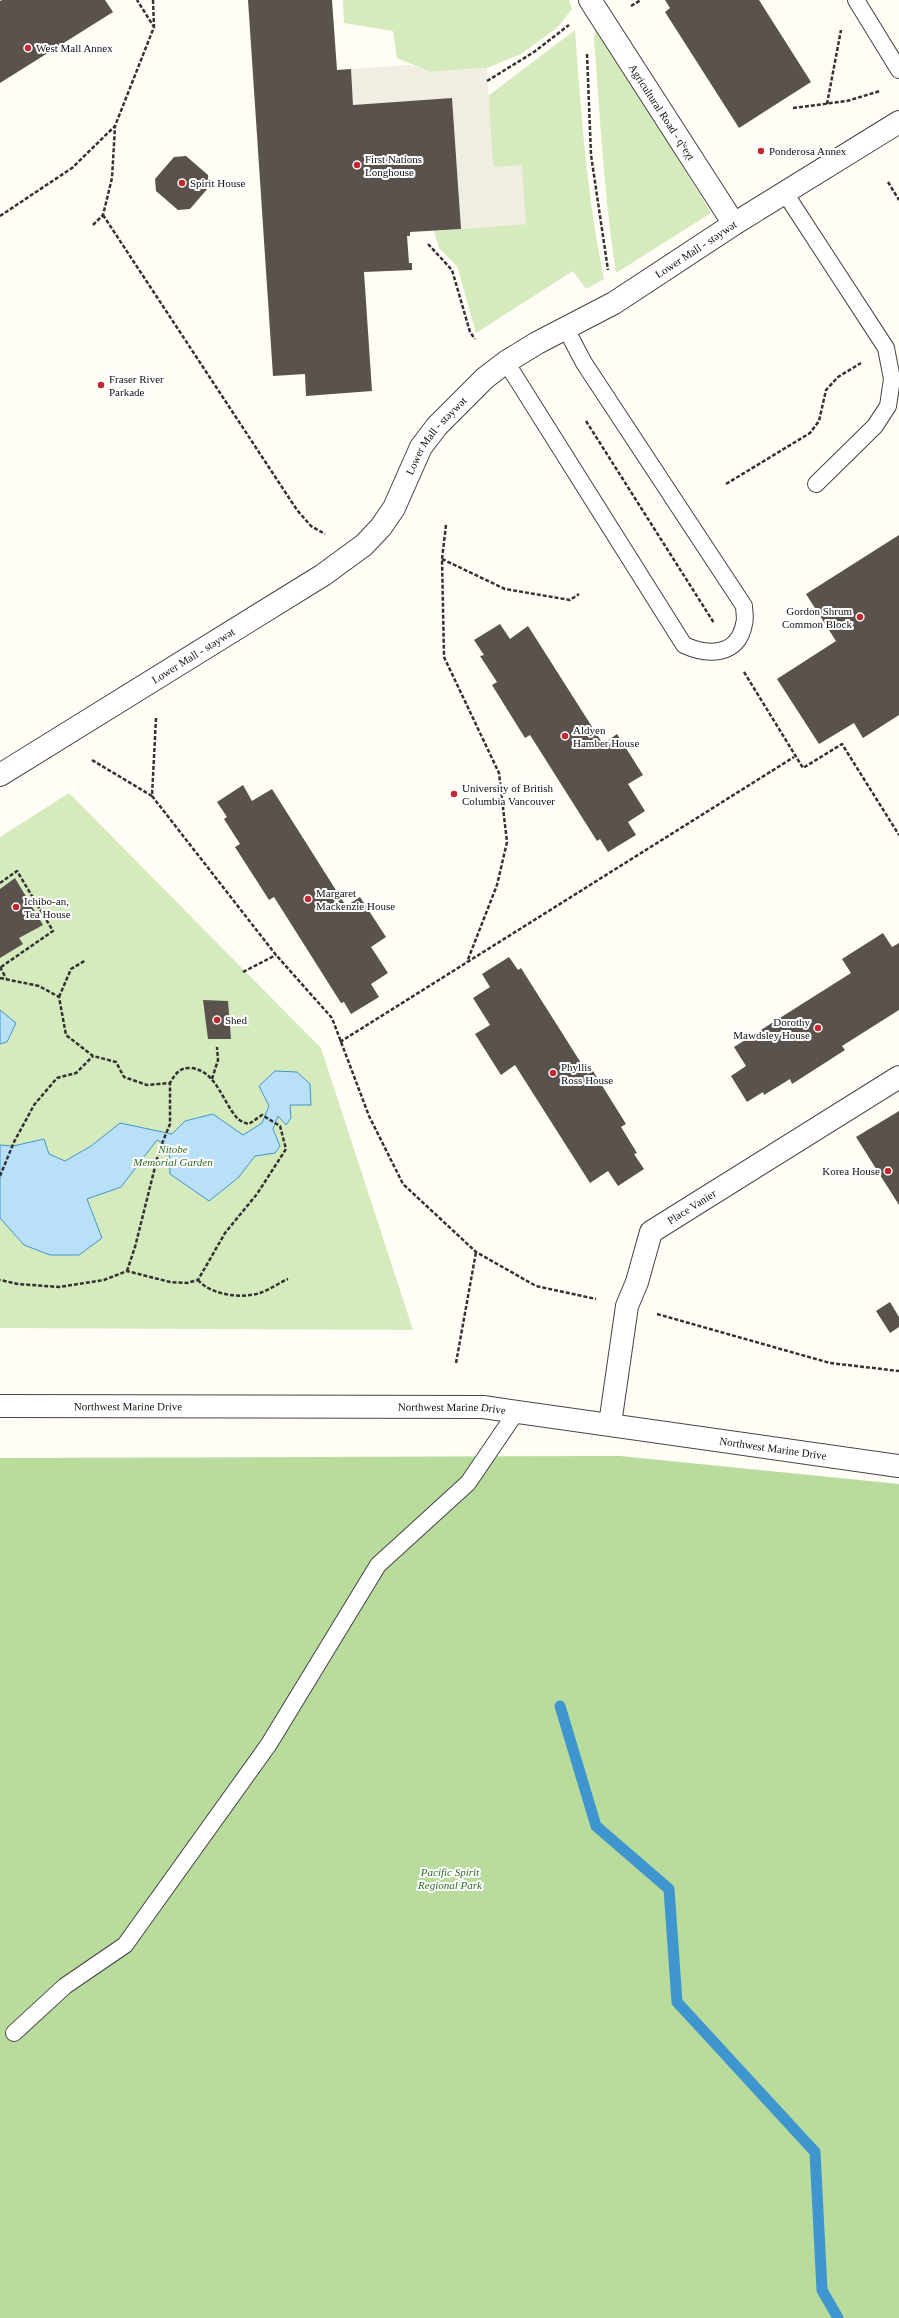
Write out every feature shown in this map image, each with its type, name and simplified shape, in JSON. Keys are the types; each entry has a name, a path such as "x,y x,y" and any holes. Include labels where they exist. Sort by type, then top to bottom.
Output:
{"street":[{"name":"Agricultural Road - q̓ʷeχt","path":"590,0 734,224"},
{"name":"Lower Mall - stəywət","path":"0,775 323,575 364,545 381,527 394,508 421,447 437,426 485,378 506,362 565,327 614,303 734,224 899,122"},
{"name":"Place Vanier","path":"610,1424 627,1306 637,1282 651,1232 899,1077"},
{"name":"Northwest Marine Drive","path":"0,1406 484,1407 899,1466"}],"lane":[{"path":"856,0 899,70"},
{"path":"785,193 886,348 892,379 888,406 875,426 816,484"},
{"path":"506,362 684,645 699,652 714,652 729,647 738,638 744,624 744,606 584,363 565,327"},
{"path":"14,2033 65,1986 125,1945 269,1744 378,1565 468,1483 517,1411"}],"path":[{"path":"137,0 154,27"},
{"path":"93,225 104,215 112,178 115,126 154,27 154,0"},
{"path":"487,81 534,52 574,21"},
{"path":"827,104 842,22"},
{"path":"587,52 591,155 608,276"},
{"path":"793,108 847,101 884,90"},
{"path":"0,216 72,168 115,126"},
{"path":"888,182 899,200"},
{"path":"104,215 296,510 311,526 329,537"},
{"path":"428,244 452,270 470,332 475,339"},
{"path":"726,484 810,433 819,421 826,390 838,377 886,348"},
{"path":"446,525 442,559 444,657 499,773 507,842 497,886 467,962"},
{"path":"442,559 505,589 570,600 579,594"},
{"path":"152,796 156,718"},
{"path":"340,1042 794,757"},
{"path":"92,760 152,796 276,955 332,1018 369,1116 403,1184 476,1252 536,1286 627,1306 830,1363 899,1371"},
{"path":"895,828 899,826"},
{"path":"0,883 17,871 53,931 0,967 6,979"},
{"path":"243,972 276,955"},
{"path":"86,960 71,969 59,997 66,1035 93,1056 116,1062 124,1077 147,1086 170,1083"},
{"path":"0,978 40,986 59,997"},
{"path":"212,1079 218,1060 217,1046"},
{"path":"0,1176 14,1142 34,1105 57,1078 76,1073 93,1056"},
{"path":"0,1280 18,1284 59,1287 104,1280 127,1271 170,1282 187,1283 198,1280 225,1234 257,1194 286,1149 280,1126 262,1115 249,1124 238,1120 212,1079 201,1069 185,1067 176,1073 170,1083 170,1124 159,1150 135,1247 127,1271"},
{"path":"456,1363 476,1252"},
{"path":"198,1280 202,1285 219,1292 240,1296 259,1293 288,1279"}],"green space":[{"path":"343,0 569,0 572,9 557,28 521,54 487,68 430,72 397,58 393,31 344,23"},
{"path":"596,25 711,213 616,273 608,214 603,156 594,38"},
{"path":"575,30 582,124 589,186 604,279 586,289 573,271 476,333 457,266 439,248 434,231 526,224 493,167 488,96"},
{"name":"Nitobe Memorial Garden","path":"69,793 321,1048 413,1330 0,1328 0,837"},
{"name":"Pacific Spirit Regional Park","path":"620,1456 899,1484 899,2318 0,2318 0,1458"}],"shaded area":[{"path":"409,65 430,72 487,68 493,167 522,165 526,224 461,229 452,98 353,105 351,69"}],"water":[{"path":"0,1010 16,1023 7,1042 0,1044"},
{"path":"275,1071 297,1072 310,1084 311,1105 290,1105 291,1118 286,1125 278,1116 273,1129 280,1146 275,1153 255,1156 238,1178 209,1201 170,1174 169,1147 157,1140 121,1187 87,1199 102,1238 79,1255 50,1255 24,1245 0,1218 0,1145 13,1146 44,1139 49,1154 65,1161 91,1146 120,1123 172,1134 185,1121 213,1114 243,1135 262,1123 269,1106 259,1086"}],"building":[{"name":"West Mall Annex","path":"105,0 113,12 0,83 0,1"},
{"name":"First Nations Longhouse","path":"248,0 332,0 337,70 351,69 353,105 452,98 461,229 410,232 410,236 407,236 409,263 412,263 412,270 364,272 372,391 306,396 305,374 273,376"},
{"path":"665,0 759,0 811,82 739,128 665,12 670,8"},
{"name":"Spirit House","path":"186,156 208,175 209,187 190,209 178,210 156,191 155,179 174,157"},
{"name":"Gordon Shrum Common Block","path":"899,535 899,715 863,738 854,723 819,744 777,679 836,641 806,594"},
{"name":"Aldyen Hamber House","path":"500,624 510,639 528,626 603,744 617,734 643,775 628,784 645,811 628,822 636,835 608,852 600,839 597,841 530,735 525,738 492,685 497,682 480,656 484,655 474,640"},
{"name":"Margaret Mackenzie House","path":"243,785 252,801 272,789 346,906 360,897 386,937 371,947 388,973 371,984 379,997 351,1014 344,1002 341,1003 274,897 269,900 235,847 240,844 224,819 227,817 217,802"},
{"name":"Ichibo-an, Tea House","path":"15,878 43,925 19,938 23,944 0,958 0,889"},
{"name":"Dorothy Mawdsley House","path":"883,933 892,947 899,943 899,1010 842,1046 845,1050 792,1084 790,1079 764,1095 763,1092 747,1102 731,1076 746,1066 734,1047 851,973 842,959"},
{"name":"Phyllis Ross House","path":"509,957 518,970 521,968 588,1074 593,1071 626,1124 621,1127 637,1153 634,1154 644,1169 618,1186 608,1171 590,1183 515,1065 501,1075 475,1034 490,1025 473,998 490,987 482,974"},
{"name":"Shed","path":"203,1000 228,1001 231,1039 208,1039"},
{"name":"Korea House","path":"899,1111 899,1205 856,1137"},
{"path":"890,1302 899,1317 899,1327 890,1333 876,1311"}],"waterway":[{"path":"560,1706 596,1826 669,1889 677,2002 815,2152 822,2290 838,2318"}],"place":[{"name":"West Mall Annex","path":"28,48"},
{"name":"Ponderosa Annex","path":"761,151"},
{"name":"First Nations Longhouse","path":"357,165"},
{"name":"Spirit House","path":"182,183"},
{"name":"Fraser River Parkade","path":"101,385"},
{"name":"Gordon Shrum Common Block","path":"860,617"},
{"name":"Aldyen Hamber House","path":"565,736"},
{"name":"University of British Columbia Vancouver","path":"454,794"},
{"name":"Margaret Mackenzie House","path":"308,899"},
{"name":"Ichibo-an, Tea House","path":"16,907"},
{"name":"Shed","path":"217,1020"},
{"name":"Dorothy Mawdsley House","path":"818,1028"},
{"name":"Phyllis Ross House","path":"553,1073"},
{"name":"Korea House","path":"888,1171"}]}
